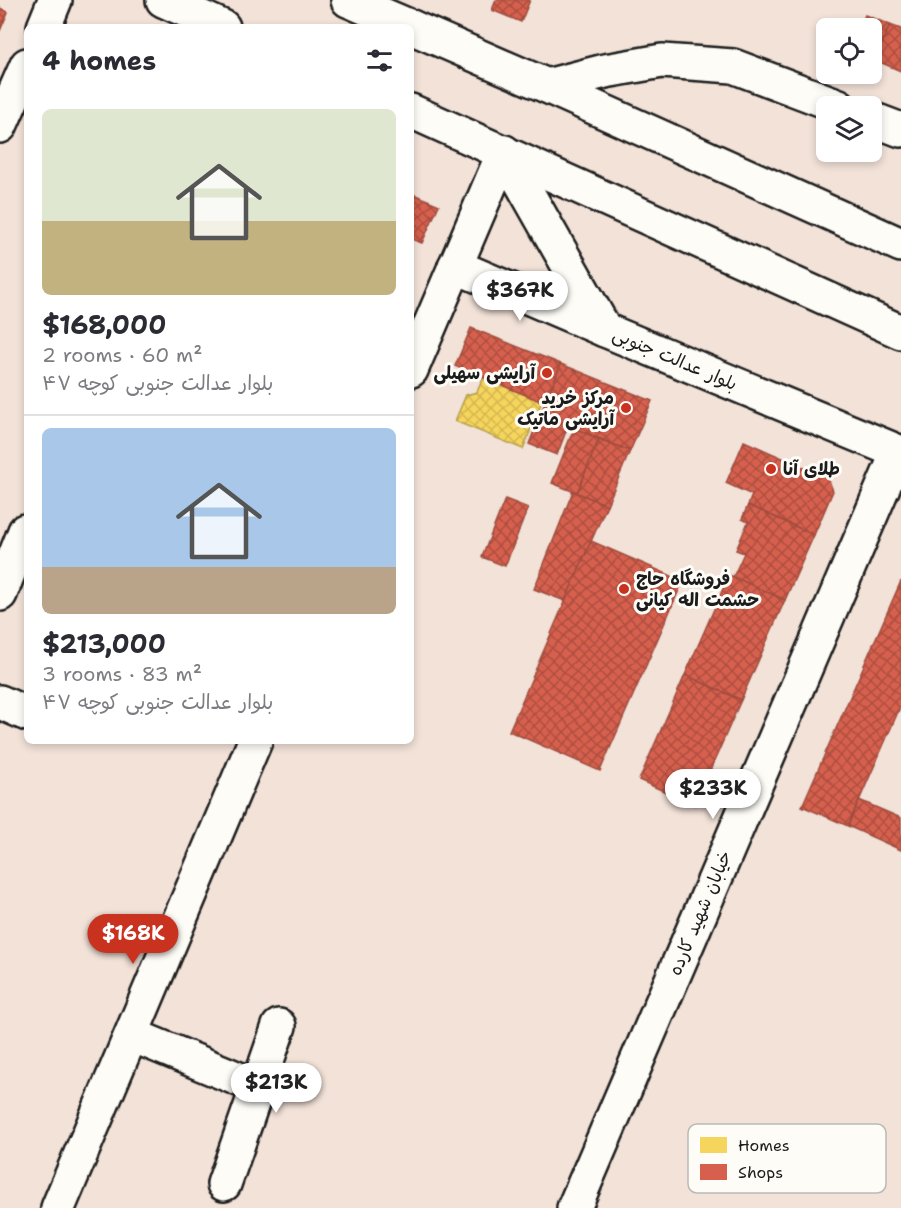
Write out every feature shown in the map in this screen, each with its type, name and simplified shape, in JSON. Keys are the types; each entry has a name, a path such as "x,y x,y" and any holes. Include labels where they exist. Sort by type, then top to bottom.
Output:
{"street":[{"path":"45,24 55,0"},
{"path":"163,0 216,24"},
{"path":"348,0 404,24"},
{"path":"414,28 901,245"},
{"path":"547,86 605,71 662,61 733,66 816,97"},
{"path":"0,126 24,72"},
{"path":"414,112 901,332"},
{"path":"882,123 901,130"},
{"path":"414,363 504,152"},
{"name":"بلوار عدالت جنوبی","path":"504,152 605,330 900,453"},
{"path":"455,266 605,330"},
{"name":"خیابان شهید کارده","path":"574,1208 900,453"},
{"path":"0,594 24,534"},
{"path":"0,702 24,713"},
{"path":"58,1208 254,744"},
{"path":"224,1184 279,1026"},
{"path":"132,1035 258,1087"}],"building: Homes":[{"path":"483,378 542,401 523,449 455,421 466,395 477,392"}],"building: Shops":[{"path":"496,0 530,0 521,22 492,10"},
{"path":"0,8 8,12 0,31"},
{"path":"882,22 890,25 882,44"},
{"path":"890,25 901,29 901,71 882,63 882,44"},
{"path":"414,194 439,205 422,243 414,240"},
{"path":"471,328 561,364 545,403 455,366"},
{"path":"561,364 652,401 630,451 540,415"},
{"path":"540,415 568,426 557,455 529,444"},
{"path":"574,428 599,439 577,493 552,483"},
{"path":"599,439 630,451 607,505 577,493"},
{"path":"744,441 828,478 833,491 814,535 748,505 752,495 726,483"},
{"path":"573,491 607,505 565,601 534,589"},
{"path":"505,499 528,508 505,566 482,557"},
{"path":"748,505 814,535 785,600 733,577 744,553 736,550 748,522 742,519"},
{"path":"591,541 683,581 600,771 509,731"},
{"path":"729,575 785,600 741,700 685,675"},
{"path":"901,581 901,705 848,826 802,806"},
{"path":"685,675 741,700 695,805 639,780"},
{"path":"859,800 901,818 901,850 848,826"}],"place":[{"name":"آرایشی سهیلی","path":"547,373"},
{"name":"مرکز خرید آرایشی ماتیک","path":"626,408"},
{"name":"طلای آنا","path":"771,469"},
{"name":"فروشگاه حاج حشمت اله کیانی","path":"624,589"}]}
